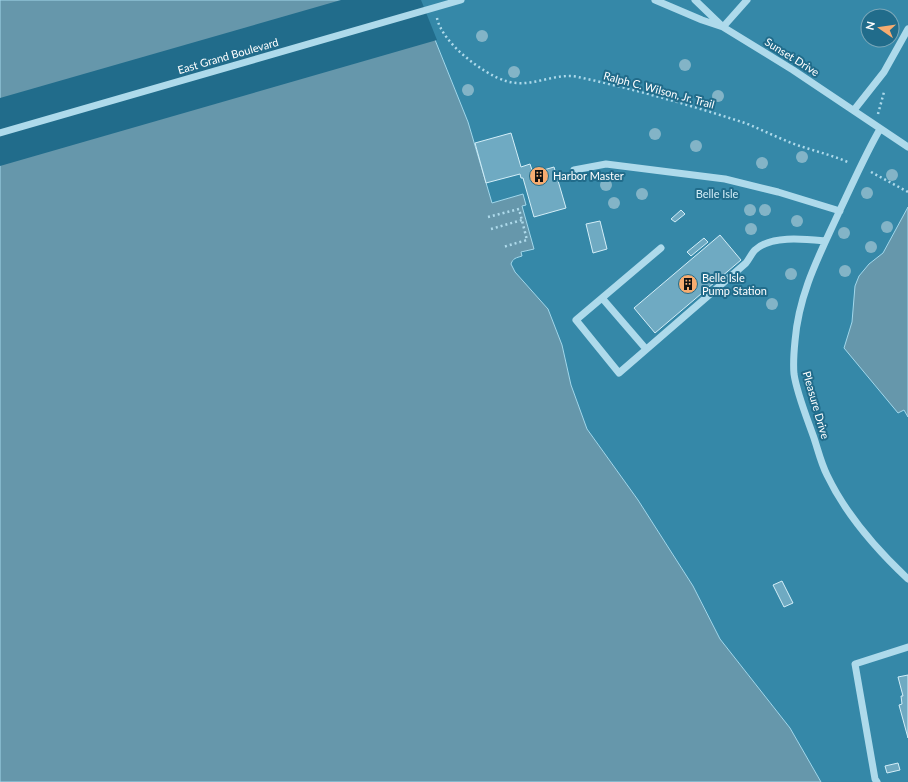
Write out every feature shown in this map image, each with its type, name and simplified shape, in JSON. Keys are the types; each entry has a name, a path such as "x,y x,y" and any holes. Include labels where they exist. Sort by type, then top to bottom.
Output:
{"street":[{"name":"East Grand Boulevard","path":"0,133 461,0"},
{"name":"Sunset Drive","path":"656,0 702,20 723,27 793,70 908,147"},
{"path":"695,0 723,27 747,0"},
{"path":"854,110 884,72 908,29"},
{"name":"Pleasure Drive","path":"880,129 860,167 825,241 807,284 800,309 795,338 794,374 826,474 846,510 869,539 908,579"},
{"path":"574,170 606,164 725,179 778,192 840,211"},
{"path":"661,248 576,320 619,373 746,263 755,250 762,245 777,241 801,238 825,241"},
{"path":"602,298 646,349"},
{"path":"877,782 874,779 855,664 908,647"}],"path":[{"name":"Ralph C. Wilson, Jr. Trail","path":"437,18 438,25 452,44 470,62 492,76 507,82 522,84 576,76 663,98 739,121 790,143 837,157 907,191"},
{"path":"883,118 878,114 884,91"},
{"path":"488,217 519,208 527,240 503,247"},
{"path":"491,229 522,220"}],"green space":[{"name":"Belle Isle","path":"419,0 908,0 908,782 821,782 790,728 720,639 693,586 638,500 587,429 571,385 562,345 548,309 515,272 511,264 517,255 534,249 522,206 523,194 492,203 468,122"}],"shaded area":[{"path":"0,0 419,0 468,122 492,203 523,194 526,205 522,206 534,249 521,252 522,256 514,259 511,264 515,272 548,309 562,345 571,385 587,429 638,500 693,586 720,639 790,728 821,782 0,782"},
{"path":"908,207 908,417 904,410 898,413 844,348 852,322 855,286 859,276 869,264 883,253"}],"pier":[{"path":"341,0 421,0 437,40 0,166 0,98"}],"building":[{"name":"Harbor Master","path":"511,133 521,167 530,164 533,173 554,167 566,208 534,217 523,178 521,178 520,174 486,183 475,143"},
{"path":"681,210 685,214 675,222 671,219"},
{"path":"600,221 607,249 593,253 586,224"},
{"name":"Belle Isle Pump Station","path":"720,235 741,260 655,333 634,308"},
{"path":"704,238 708,242 691,256 687,252"},
{"path":"782,581 793,603 784,607 773,585"},
{"path":"908,675 908,738 899,705 902,704 901,696 903,696 898,677"},
{"path":"898,763 900,770 887,773 885,766"}],"place":[{"name":"Harbor Master","path":"539,176"},
{"name":"Belle Isle Pump Station","path":"688,284"}]}
